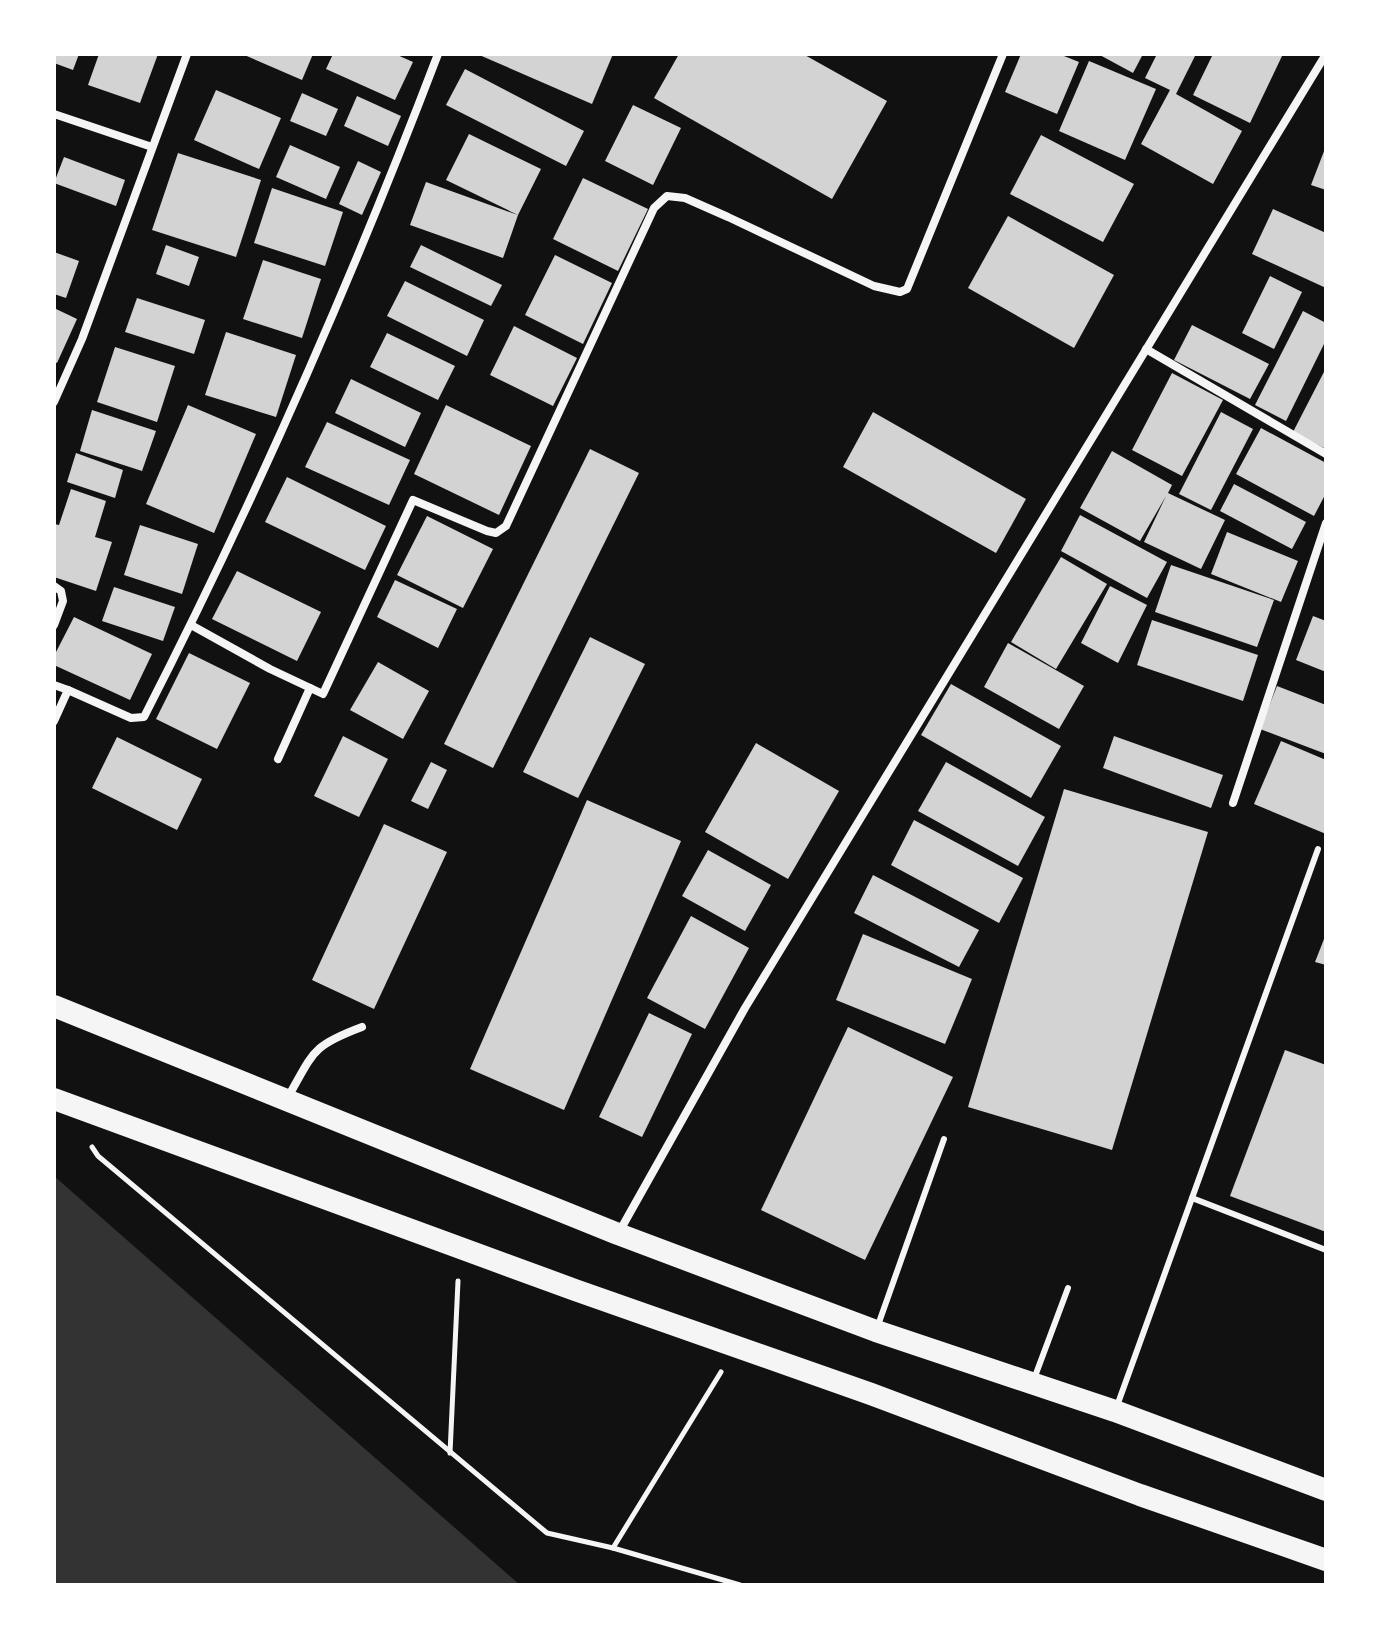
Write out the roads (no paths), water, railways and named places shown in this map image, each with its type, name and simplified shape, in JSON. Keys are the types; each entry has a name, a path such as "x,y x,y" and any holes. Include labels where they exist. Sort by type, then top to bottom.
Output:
{"highway":[{"path":"54,1006 618,1234 876,1331 1115,1411 1326,1490"},
{"path":"54,1099 1326,1560"}],"street":[{"path":"54,402 82,339 187,54"},
{"path":"54,685 131,718 144,717 191,625 307,373 438,54"},
{"path":"191,625 323,694 413,500 496,533 506,526 659,201 667,196 685,198 874,286 900,292 907,289 1003,54"},
{"path":"618,1234 745,1008 1326,54"},
{"path":"54,114 152,147"},
{"path":"1146,349 1326,454"},
{"path":"1233,803 1326,523"},
{"path":"54,586 61,591 63,601 54,625"},
{"path":"278,759 310,688"},
{"path":"54,721 68,690"},
{"path":"286,1101 314,1052 332,1038 362,1027"}],"lane":[{"path":"1115,1411 1318,849"},
{"path":"876,1331 944,1139"},
{"path":"1192,1198 1326,1250"},
{"path":"1033,1383 1068,1288"}]}
